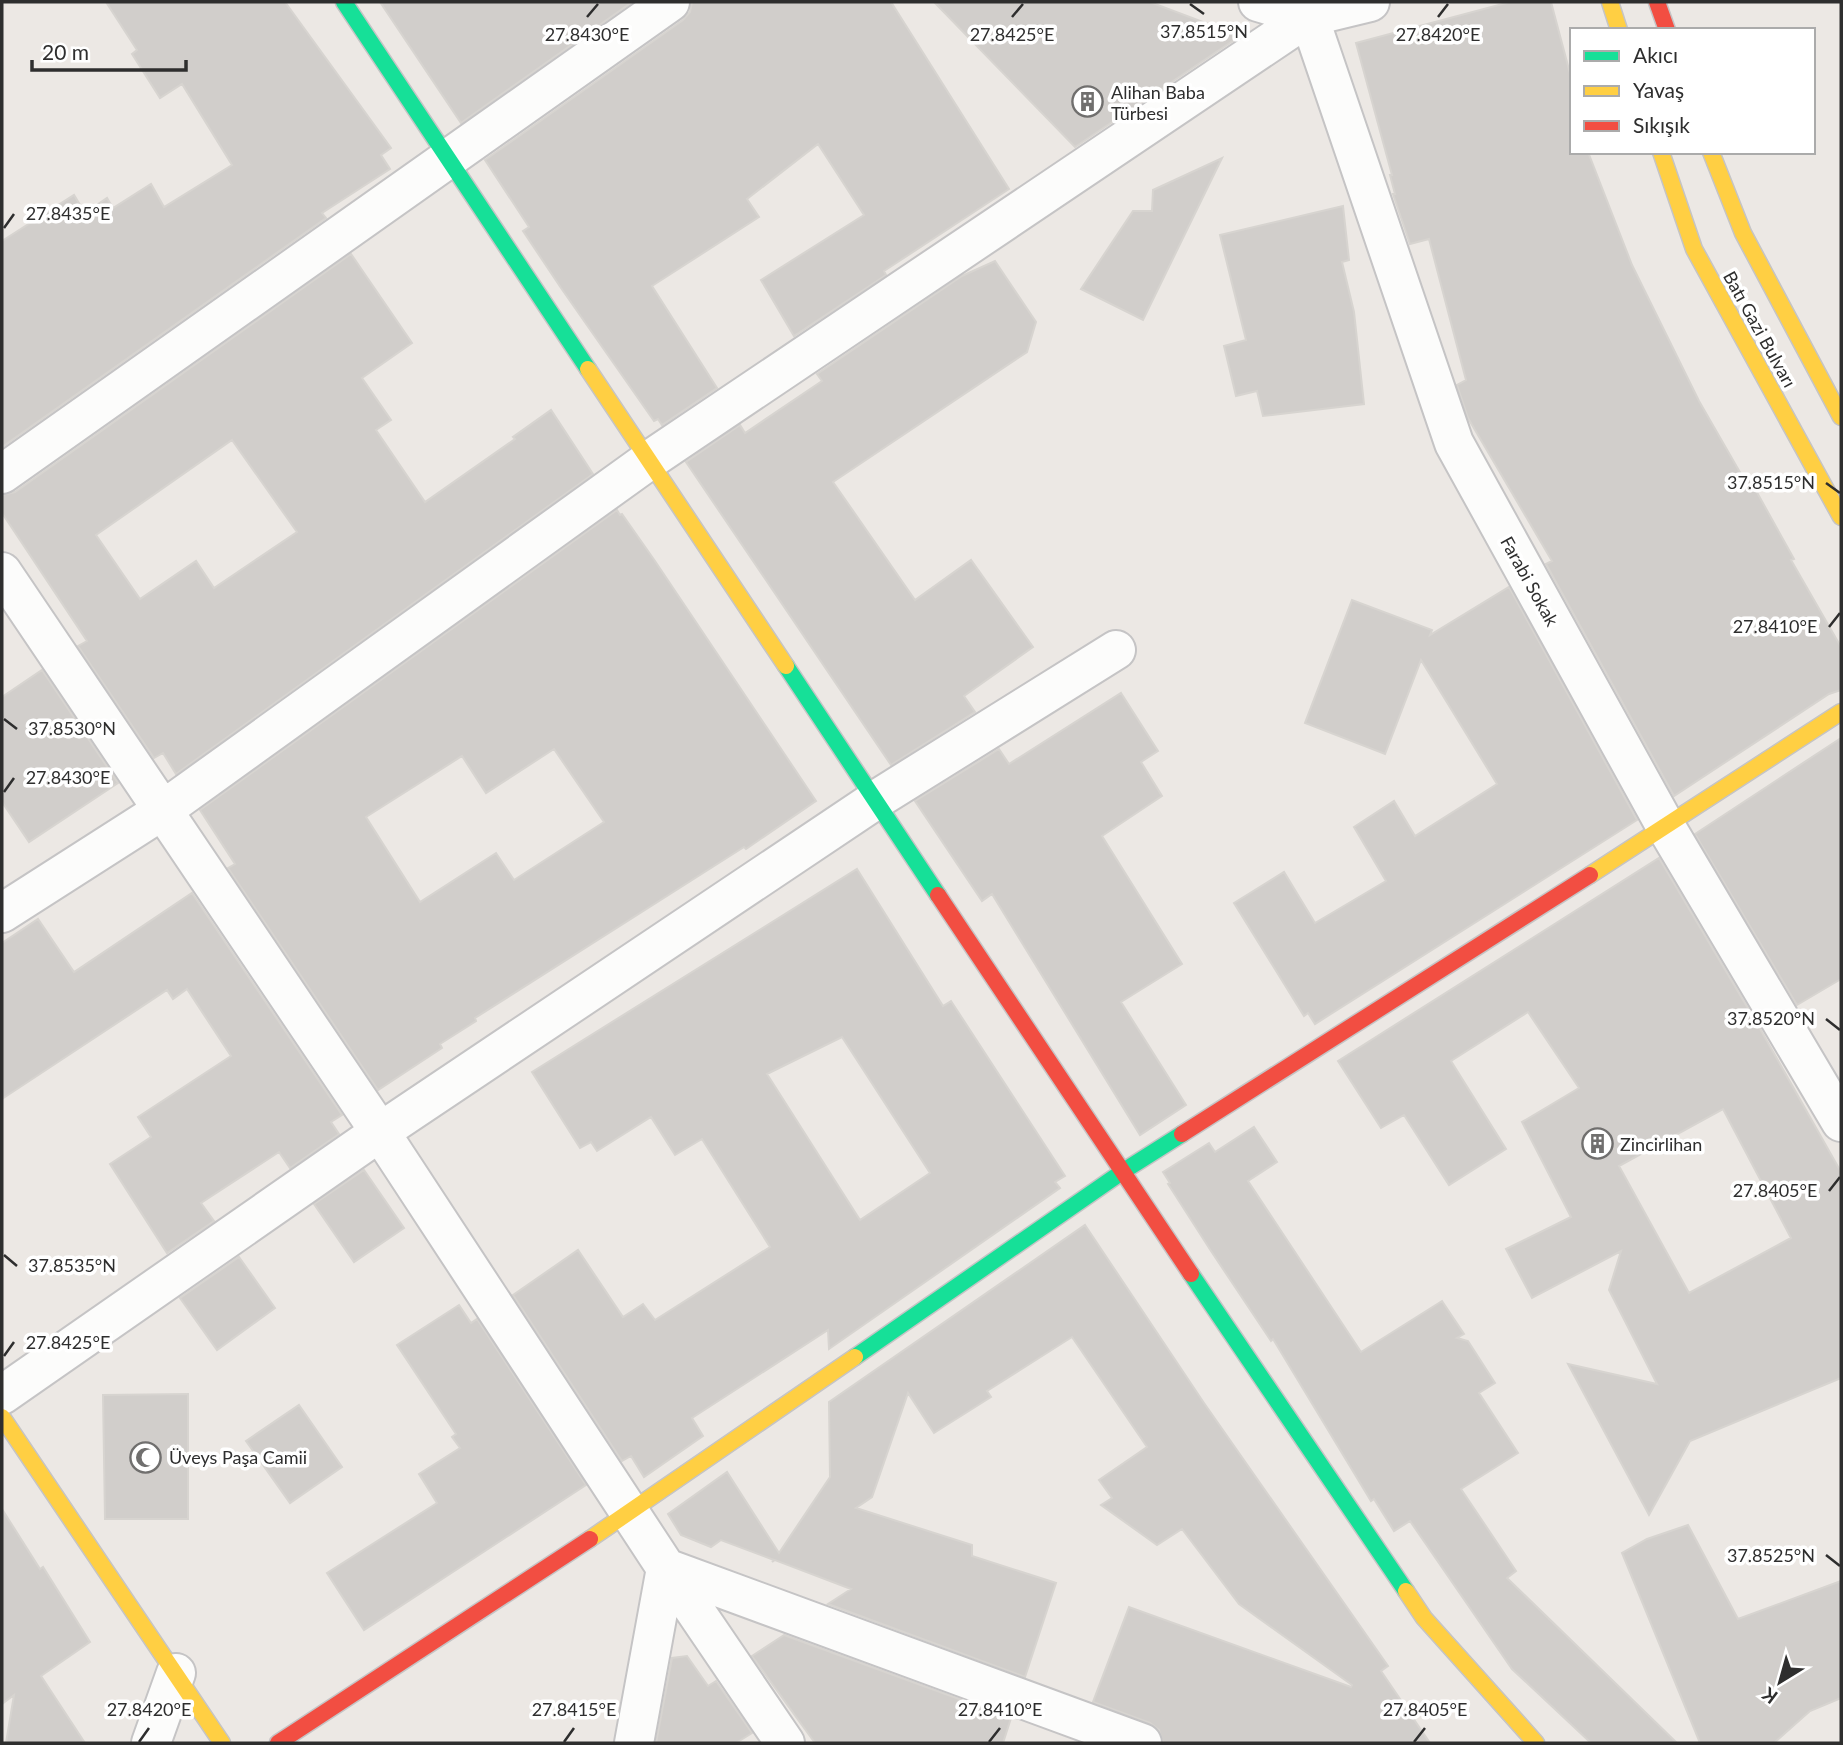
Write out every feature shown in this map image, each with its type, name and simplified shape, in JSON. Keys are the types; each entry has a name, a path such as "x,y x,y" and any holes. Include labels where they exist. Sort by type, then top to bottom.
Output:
{"street":[{"path":"344,2 874,801 1424,1618 1536,1743"},
{"path":"2,474 670,2"},
{"path":"1258,2 1306,10 1370,2"},
{"path":"1610,2 1618,28"},
{"path":"1657,2 1666,28"},
{"path":"2,913 163,810 648,461 1306,10"},
{"name":"Farabi Sokak","path":"1306,10 1454,443 1666,827 1841,1122"},
{"name":"Batı Gazi Bulvarı","path":"1662,154 1693,249 1841,517"},
{"name":"Batı Gazi Bulvarı","path":"1712,154 1743,233 1841,417"},
{"path":"2,572 380,1132 630,1513 785,1743"},
{"path":"2,1395 380,1132 874,801 1116,650"},
{"path":"278,1743 630,1513 1122,1172 1666,827 1841,712"},
{"path":"2,1417 222,1743"},
{"path":"634,1743 667,1568"},
{"path":"667,1568 1142,1743"},
{"path":"151,1743 176,1673"}],"building":[{"path":"106,2 285,2 391,148 381,155 390,169 322,213 326,218 2,447 2,241 74,195 85,213 107,198 113,208 151,184 164,207 232,165 182,84 160,98 132,54 137,50"},
{"path":"380,2 632,2 461,123"},
{"path":"692,2 891,2 1009,189 884,271 886,275 794,336 761,280 864,215 818,144 747,199 759,217 652,286 717,388 662,425 658,419 654,421 561,288 523,231 529,227 485,160 683,20 690,12"},
{"name":"Alihan Baba Türbesi","path":"934,2 1150,2 1240,36 1075,147"},
{"path":"1510,2 1551,2 1570,73 1570,154 1589,154 1632,265 1699,401 1745,481 1749,478 1794,559 1791,560 1841,647 1841,690 1829,694 1674,796 1546,564 1552,561 1468,418 1457,385 1466,380 1429,239 1410,244 1393,194 1392,175 1356,43"},
{"path":"1222,158 1143,320 1081,289 1133,211 1152,211 1153,190"},
{"path":"1343,206 1349,260 1342,262 1354,312 1364,404 1263,416 1257,391 1236,396 1224,346 1246,340 1220,235"},
{"path":"351,254 412,343 362,378 391,420 376,430 425,502 515,439 513,437 551,410 593,474 176,774 163,753 154,758 78,646 87,641 2,513 2,495 15,492","holes":["232,440 297,532 214,588 196,561 140,599 96,535"]},
{"path":"995,261 1036,322 1027,352 833,482 915,600 971,560 1033,647 964,696 975,712 891,765 686,462 740,425 745,433 822,381 817,374 962,276"},
{"path":"617,510 655,561 816,801 746,849 744,847 475,1018 476,1021 440,1044 442,1048 378,1090 228,868 235,864 200,810","holes":["554,749 604,822 514,880 496,853 420,902 366,817 462,756 486,793"]},
{"path":"1509,587 1637,820 1315,1024 1308,1013 1304,1016 1234,903 1284,872 1315,923 1386,881 1354,827 1394,801 1415,836 1497,784 1421,660 1385,754 1305,723 1352,600 1432,630 1430,635"},
{"path":"42,670 118,783 29,842 2,802 2,697"},
{"path":"1121,693 1158,751 1141,762 1162,796 1102,836 1182,964 1121,1002 1186,1105 1140,1135 992,894 982,901 915,801 999,749 1009,764"},
{"path":"1841,738 1841,979 1797,1005 1695,834"},
{"path":"1659,858 1841,1172 1841,1378 1690,1441 1649,1515 1568,1364 1657,1384 1609,1290 1621,1251 1532,1298 1506,1249 1571,1217 1522,1122 1579,1088 1528,1012 1451,1061 1506,1149 1449,1185 1404,1115 1381,1128 1338,1061","holes":["1723,1109 1791,1238 1689,1293 1619,1166"]},
{"path":"857,869 943,1006 951,1001 1065,1176 1055,1182 1060,1188 829,1349 828,1330 692,1418 703,1436 644,1477 631,1456 622,1461 513,1295 578,1250 623,1317 643,1304 655,1320 770,1247 702,1139 675,1155 651,1117 597,1151 591,1142 580,1148 532,1072","holes":["842,1037 930,1173 860,1220 767,1074"]},
{"path":"192,893 342,1115 331,1122 339,1134 290,1168 279,1152 201,1203 214,1221 167,1253 110,1164 151,1137 138,1117 231,1056 187,989 173,999 167,990 2,1099 2,943 38,919 74,972"},
{"path":"1254,1127 1277,1162 1248,1181 1361,1352 1442,1301 1464,1334 1457,1338 1468,1341 1495,1383 1479,1393 1518,1453 1461,1489 1516,1571 1507,1578 1677,1743 1591,1743 1512,1669 1410,1521 1394,1531 1374,1499 1371,1501 1273,1339 1271,1341 1211,1251 1163,1172 1209,1143 1215,1152"},
{"path":"364,1170 404,1228 354,1262 314,1204"},
{"path":"1085,1225 1204,1403 1388,1666 1381,1671 1430,1743 1163,1743 1159,1730 1150,1723 1093,1702 1129,1607 1351,1687 1352,1685 1239,1604 1182,1529 1157,1545 1101,1505 1112,1498 1099,1480 1147,1447 1072,1337 987,1391 991,1397 934,1433 908,1393 872,1497 856,1508 972,1545 972,1556 1056,1583 1025,1677 828,1604 851,1589 775,1560 772,1562 774,1560 721,1540 711,1547 681,1535 668,1514 727,1472 779,1553 830,1477 829,1402"},
{"path":"239,1257 275,1308 217,1350 180,1298"},
{"path":"459,1305 471,1323 477,1319 586,1485 364,1630 327,1573 437,1503 419,1474 460,1448 452,1437 456,1434 397,1345"},
{"name":"Üveys Paşa Camii","path":"188,1394 188,1519 105,1519 103,1395"},
{"path":"299,1405 342,1467 290,1503 246,1441"},
{"path":"2,1509 40,1569 43,1567 90,1642 41,1676 85,1743 6,1743 14,1695 2,1704"},
{"path":"1688,1525 1738,1619 1841,1581 1841,1698 1810,1711 1774,1743 1700,1743 1622,1553 1647,1539"},
{"path":"784,1635 1011,1718 1003,1743 815,1743 752,1656"},
{"path":"687,1656 708,1686 716,1681 752,1733 736,1743 656,1743 672,1658"}],"traffic: fast":[{"path":"344,2 588,369"},
{"path":"786,666 938,895"},
{"path":"855,1357 1122,1172 1182,1134"},
{"path":"1191,1274 1406,1591"}],"traffic: slow":[{"path":"1610,2 1618,28"},
{"path":"1662,154 1694,249 1841,517"},
{"path":"1712,154 1743,233 1841,417"},
{"path":"588,369 786,666"},
{"path":"1590,875 1841,712"},
{"path":"590,1539 855,1357"},
{"path":"2,1417 222,1743"},
{"path":"1406,1591 1424,1618 1536,1743"}],"traffic: jam":[{"path":"1657,2 1666,28"},
{"path":"1182,1134 1590,875"},
{"path":"938,895 1191,1274"},
{"path":"278,1743 590,1539"}],"place":[{"name":"Alihan Baba Türbesi","path":"1088,102"},
{"name":"Zincirlihan","path":"1597,1144"},
{"name":"Üveys Paşa Camii","path":"146,1457"}]}
